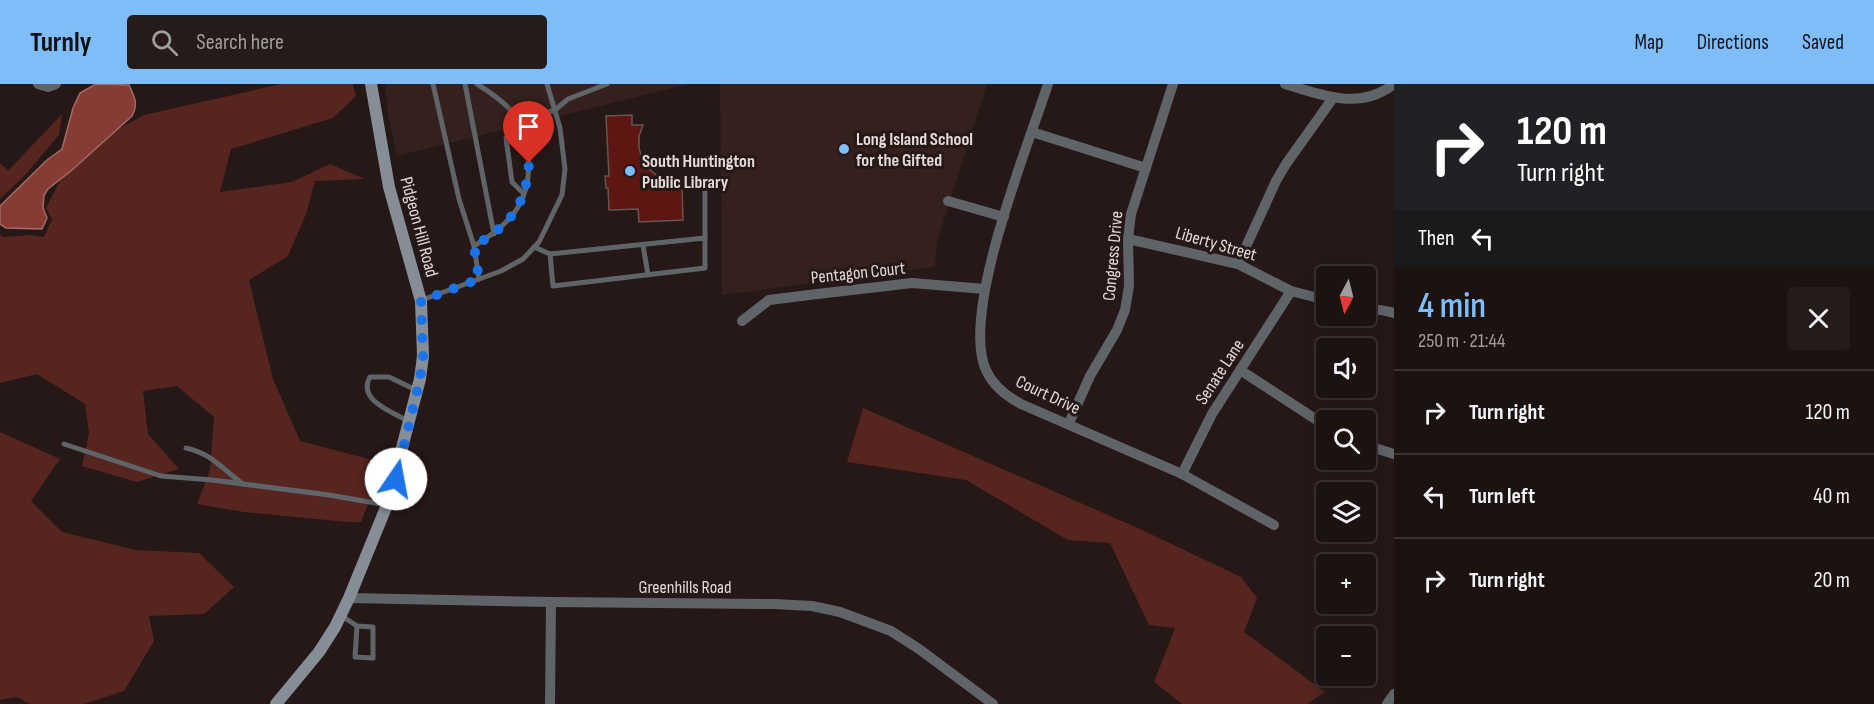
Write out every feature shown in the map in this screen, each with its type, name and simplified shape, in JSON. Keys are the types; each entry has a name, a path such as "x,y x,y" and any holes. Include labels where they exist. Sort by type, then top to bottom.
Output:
{"street":[{"path":"38,84 48,87 56,84"},
{"name":"Pidgeon Hill Road","path":"276,704 319,652 349,598 387,505 410,422 423,356 421,301 389,187 371,84"},
{"name":"Court Drive","path":"1048,84 1004,217 985,289 981,321 981,347 985,369 994,384 1007,396 1021,404 1182,474 1274,525"},
{"name":"Congress Drive","path":"1069,423 1090,376 1117,330 1125,310 1129,286 1128,239 1131,214 1173,84"},
{"path":"1285,84 1333,98 1353,100 1386,90 1394,84"},
{"path":"1238,264 1276,181 1333,98"},
{"path":"1032,132 1146,168"},
{"path":"948,201 1004,217"},
{"name":"Liberty Street","path":"1128,239 1238,264 1291,291 1316,297"},
{"name":"Pentagon Court","path":"742,321 769,300 912,283 985,289"},
{"name":"Senate Lane","path":"1182,474 1212,414 1291,291"},
{"path":"1376,310 1394,314"},
{"path":"1240,370 1316,419"},
{"path":"1376,448 1394,454"},
{"name":"Greenhills Road","path":"349,598 812,606 840,612 891,631 993,704"},
{"path":"550,704 551,602"},
{"path":"1387,704 1394,694"}],"lane":[{"path":"433,84 459,199 474,246 479,279"},
{"path":"465,84 494,234"},
{"path":"474,246 494,234 517,211 527,181 529,163 525,133 518,121 497,97 477,84"},
{"path":"421,301 501,271 523,259 534,247 550,222 562,195 565,168 560,128 547,84"},
{"path":"523,193 512,182 506,138 518,121 555,110 568,99 607,84"},
{"path":"550,254 553,285 705,268 705,192"},
{"path":"534,247 550,254 705,238"},
{"path":"643,245 648,275"},
{"path":"410,422 378,404 367,393 366,384 370,377 389,377 417,390"},
{"path":"64,444 161,476 329,495 387,505"},
{"path":"186,448 211,456 244,485"},
{"path":"340,616 357,626 374,627 373,658 355,657 357,626"}],"shaded area":[{"path":"96,84 129,85 135,104 132,116 48,189 44,195 43,208 47,218 42,229 6,228 0,224 0,206 47,160 62,149 73,108 80,93"},
{"path":"281,84 353,84 356,96 333,118 231,149 220,192 292,182 330,164 365,179 315,181 306,214 288,256 249,280 273,379 300,441 384,463 361,522 244,512 197,504 210,470 214,417 177,386 143,391 148,434 179,469 137,482 82,466 89,433 85,404 37,374 0,383 0,234 3,237 30,235 44,237 52,219 46,208 66,169 111,133 144,115"},
{"path":"385,84 689,84 397,156 388,114"},
{"name":"Long Island School for the Gifted","path":"720,84 987,84 937,242 935,267 722,295"},
{"path":"62,114 59,135 25,175 0,199 0,163 8,171"},
{"path":"863,408 1140,529 1241,577 1257,598 1244,632 1325,692 1307,704 1182,704 1154,682 1175,628 1149,625 1110,543 1068,540 966,480 847,462"},
{"path":"0,432 60,459 31,501 62,532 135,550 199,553 234,587 204,614 149,616 154,641 124,691 84,704 30,704 17,697 0,700"}],"building":[{"name":"South Huntington Public Library","path":"632,115 632,125 643,125 639,136 639,148 648,168 655,174 663,176 663,186 682,185 683,220 639,222 638,209 609,210 605,176 609,176 606,116"}],"place":[{"name":"Long Island School for the Gifted","path":"844,149"},
{"name":"South Huntington Public Library","path":"630,171"}],"route":[{"path":"396,479 420,379 423,356 421,301 479,279 474,246 494,234 517,211 527,181 529,163"}]}
